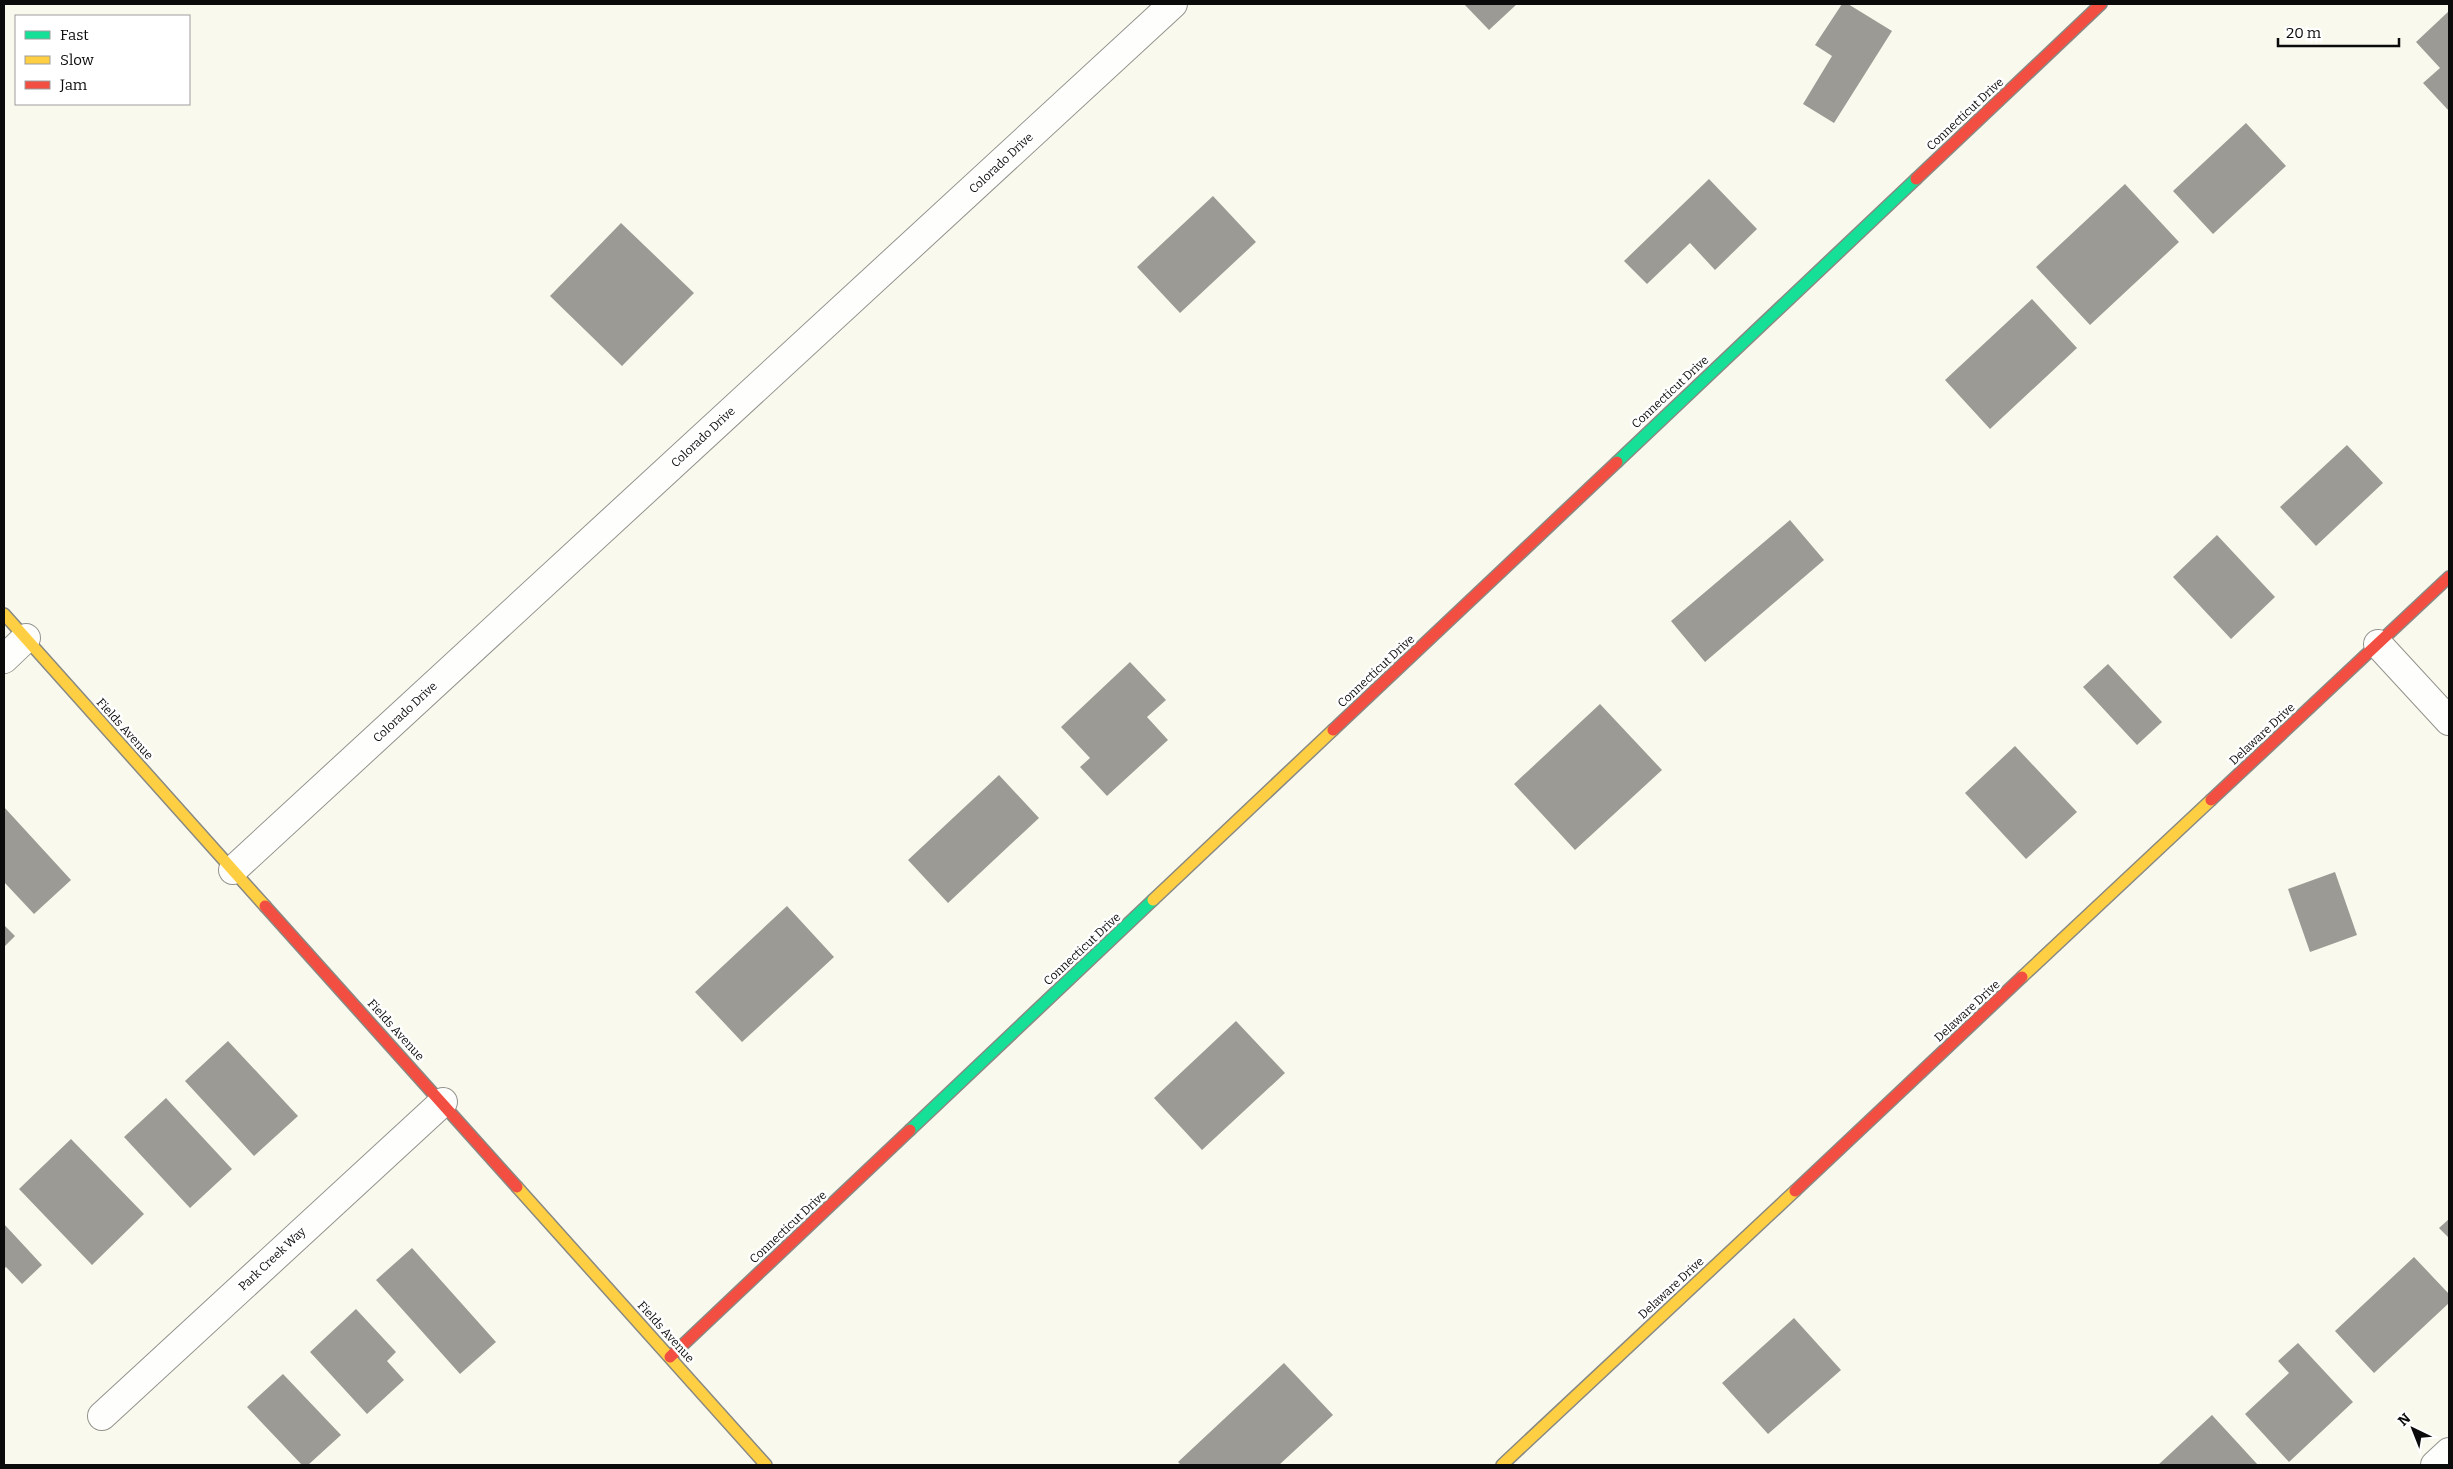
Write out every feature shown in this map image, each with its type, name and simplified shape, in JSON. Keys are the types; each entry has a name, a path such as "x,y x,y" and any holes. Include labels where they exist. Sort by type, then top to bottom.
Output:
{"street":[{"name":"Colorado Drive","path":"233,870 1173,4"},
{"name":"Connecticut Drive","path":"670,1357 2101,4"},
{"name":"Delaware Drive","path":"1502,1465 2449,577"},
{"name":"Fields Avenue","path":"4,614 443,1102 766,1465"},
{"path":"4,658 26,638"},
{"path":"2378,644 2449,721"},
{"name":"Park Creek Way","path":"102,1416 443,1102"},
{"path":"2435,1465 2449,1452"}],"building":[{"path":"1464,4 1517,4 1489,30"},
{"path":"1842,4 1848,4 1892,31 1834,123 1803,104 1832,56 1815,45"},
{"path":"2449,11 2449,111 2423,83 2440,68 2416,42"},
{"path":"2246,123 2286,166 2213,234 2173,191"},
{"path":"1709,179 1757,229 1715,270 1690,243 1647,284 1624,261"},
{"path":"2125,184 2179,242 2090,325 2036,267"},
{"path":"1213,196 1256,242 1180,313 1137,267"},
{"path":"621,223 694,293 622,366 550,296"},
{"path":"2032,299 2077,348 1990,429 1945,380"},
{"path":"2347,445 2383,483 2316,546 2280,507"},
{"path":"1790,520 1824,560 1705,662 1671,621"},
{"path":"2217,535 2275,597 2231,639 2173,577"},
{"path":"1130,662 1166,700 1147,717 1168,740 1107,796 1080,767 1090,758 1061,727"},
{"path":"2108,664 2162,722 2137,745 2083,687"},
{"path":"1600,704 1662,770 1575,850 1514,784"},
{"path":"2015,746 2077,812 2026,859 1965,793"},
{"path":"999,775 1039,818 948,903 908,860"},
{"path":"4,807 71,880 34,914 4,882"},
{"path":"2335,872 2357,935 2310,952 2288,889"},
{"path":"787,906 834,957 742,1042 695,992"},
{"path":"4,925 15,936 4,947"},
{"path":"1236,1021 1285,1073 1202,1150 1154,1098"},
{"path":"228,1041 298,1116 254,1156 185,1081"},
{"path":"166,1098 232,1169 190,1208 124,1137"},
{"path":"71,1139 144,1214 92,1265 19,1189"},
{"path":"2449,1219 2449,1238 2439,1228"},
{"path":"4,1224 42,1265 22,1284 6,1267 4,1269"},
{"path":"412,1248 496,1342 460,1374 376,1280"},
{"path":"2414,1257 2449,1294 2449,1303 2374,1373 2335,1331"},
{"path":"356,1309 396,1352 387,1361 404,1380 367,1414 310,1352"},
{"path":"1794,1318 1841,1370 1768,1434 1722,1383"},
{"path":"2298,1343 2353,1402 2289,1462 2245,1414 2289,1373 2278,1361"},
{"path":"1284,1363 1333,1415 1279,1465 1181,1465 1178,1462"},
{"path":"283,1374 341,1435 308,1465 302,1465 247,1407"},
{"path":"2212,1415 2258,1465 2158,1465"}],"traffic: fast":[{"path":"1617,462 1916,179"},
{"path":"910,1130 1153,900"}],"traffic: slow":[{"path":"4,614 265,906"},
{"path":"1153,900 1333,730"},
{"path":"2022,977 2211,800"},
{"path":"517,1187 766,1465"},
{"path":"1502,1465 1795,1191"}],"traffic: jam":[{"path":"1916,179 2101,4"},
{"path":"1333,730 1617,462"},
{"path":"2211,800 2449,577"},
{"path":"265,906 517,1187"},
{"path":"1795,1191 2022,977"},
{"path":"670,1357 910,1130"}]}
